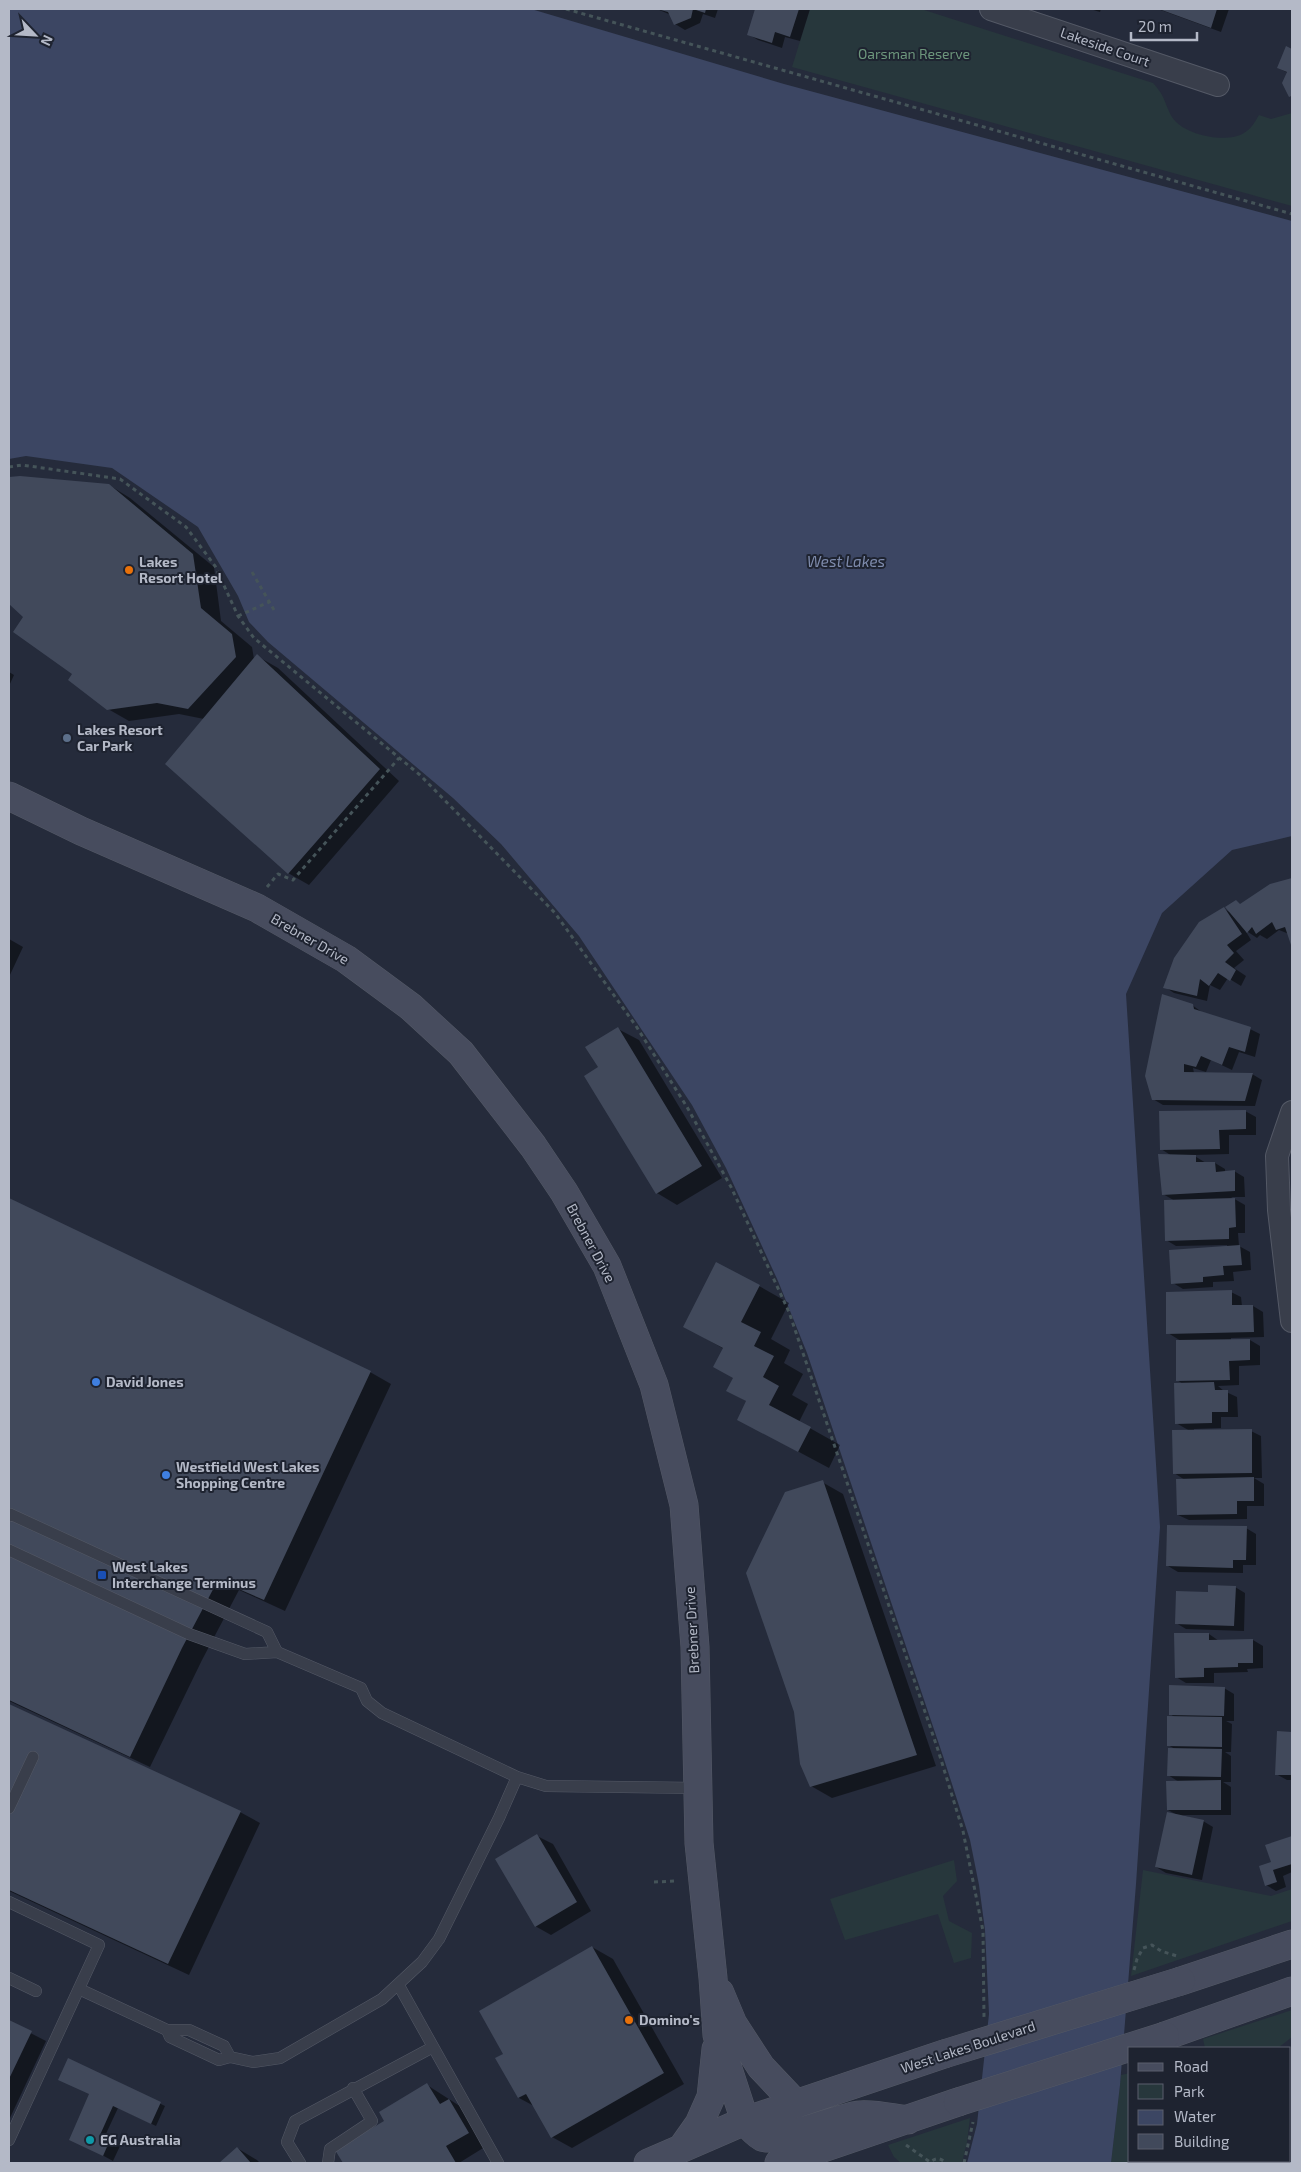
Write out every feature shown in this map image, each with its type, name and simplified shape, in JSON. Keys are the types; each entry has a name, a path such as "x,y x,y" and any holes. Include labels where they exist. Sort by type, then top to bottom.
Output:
{"street":[{"name":"Lakeside Court","path":"991,9 1218,85"},
{"name":"Brebner Drive","path":"9,796 81,831 257,908 346,958 412,1007 460,1053 538,1154 564,1192 607,1266 654,1385 684,1505 694,1647 699,1843 714,1978 716,2035 745,2121"},
{"path":"1292,1112 1277,1156 1279,1210 1292,1321"},
{"name":"West Lakes Boulevard","path":"648,2163 745,2121 944,2054 1181,1969 1292,1944"},
{"name":"Brebner Drive","path":"714,1978 733,2024 761,2067 796,2104"},
{"path":"1135,2047 1292,1991"},
{"path":"682,2148 699,2124 711,2097 716,2035"},
{"path":"779,2163 906,2132 966,2112 1128,2050"},
{"path":"745,2121 763,2138 781,2138 820,2124 859,2115 906,2132"}],"lane":[{"path":"9,1516 10,1514 267,1632 277,1652"},
{"path":"9,1550 189,1634 245,1654 277,1652 361,1688 367,1701 382,1713 517,1777 546,1786 698,1788"},
{"path":"9,1808 33,1757"},
{"path":"79,1989 167,2030 189,2030 224,2046 230,2057 253,2062 280,2058 382,1999 422,1962 439,1939 499,1818 517,1777"},
{"path":"9,1902 99,1945 9,2140"},
{"path":"9,1978 36,1991"},
{"path":"398,1984 498,2163"},
{"path":"300,2163 287,2142 295,2120 433,2047"},
{"path":"328,2163 330,2149 372,2121 353,2088"}],"path":[{"path":"566,9 1292,214"},
{"path":"9,467 22,465 120,478 186,527 215,566 238,616 254,638 420,775 555,913 636,1026 687,1107 735,1196 789,1312 938,1750 963,1831 983,1931 984,2020"},
{"path":"252,572 274,610"},
{"path":"238,616 269,602"},
{"path":"266,888 278,874 293,880 399,758"},
{"path":"654,1882 676,1881"},
{"path":"1135,1970 1137,1959 1143,1948 1152,1946 1161,1951 1181,1969"},
{"path":"964,2163 966,2112"},
{"path":"906,2132 930,2162 940,2159 946,2163"}],"green space":[{"name":"Oarsman Reserve","path":"810,9 921,9 1153,83 1163,96 1172,117 1185,129 1205,136 1227,138 1236,136 1249,129 1259,115 1271,119 1292,113 1292,206 792,67"},
{"path":"954,1860 957,1881 943,1896 949,1921 972,1933 971,1958 954,1963 938,1914 845,1940 830,1899"},
{"path":"1143,1870 1271,1896 1292,1889 1292,1921 1131,1976"},
{"path":"1292,2010 1292,2037 1279,2047 1205,2047 1203,2039"},
{"path":"1128,2073 1128,2162 1243,2163 1111,2163 1121,2075"},
{"path":"970,2118 962,2163 901,2163 894,2157 888,2145"}],"water":[{"name":"West Lakes","path":"9,9 531,9 784,84 1292,221 1292,836 1232,850 1162,913 1126,994 1160,1527 1136,1884 1120,2085 1111,2163 967,2163 977,2124 989,2014 985,1930 970,1840 807,1353 778,1281 726,1168 692,1105 579,936 501,844 453,798 268,642 249,622 238,596 198,527 112,468 26,456 9,459"}],"building":[{"path":"657,9 693,9 691,18 674,25 668,12"},
{"path":"693,9 706,9 705,13"},
{"path":"755,9 799,9 790,37 775,32 772,43 747,35"},
{"path":"1159,9 1217,9 1211,28"},
{"path":"1286,46 1292,49 1292,96 1289,97 1282,83 1287,72 1277,68"},
{"path":"20,476 109,484 193,554 201,608 232,634 236,657 188,709 157,703 107,710 68,680 72,674 13,632 23,617 9,604 9,477"},
{"path":"257,654 380,769 288,874 165,764"},
{"path":"1292,878 1292,948 1285,927 1276,930 1272,922 1256,934 1252,927 1247,933 1225,907 1236,900 1240,904 1270,884"},
{"path":"1224,907 1242,934 1227,945 1234,953 1225,962 1236,970 1230,981 1218,973 1209,986 1200,979 1197,996 1163,988 1174,958 1199,922"},
{"path":"1162,994 1193,1004 1194,1009 1251,1027 1245,1052 1229,1047 1222,1065 1201,1056 1196,1067 1184,1064 1184,1072 1253,1073 1245,1101 1152,1100 1145,1076"},
{"path":"618,1027 702,1166 656,1194 584,1076 598,1067 585,1047"},
{"path":"1246,1110 1246,1129 1219,1130 1220,1149 1160,1150 1159,1111"},
{"path":"1158,1154 1196,1155 1196,1162 1215,1162 1216,1172 1235,1170 1235,1191 1162,1195"},
{"name":"Westfield West Lakes Shopping Centre","path":"9,1198 371,1371 264,1600 218,1580 182,1648 130,1757 9,1700"},
{"path":"1235,1198 1236,1227 1229,1228 1229,1239 1165,1241 1164,1200"},
{"path":"1240,1245 1242,1265 1223,1266 1224,1275 1203,1277 1203,1282 1171,1284 1169,1250"},
{"path":"716,1262 760,1285 741,1322 761,1332 754,1346 774,1356 763,1377 779,1386 769,1405 811,1427 798,1452 737,1420 746,1401 726,1391 733,1378 713,1367 723,1348 683,1327"},
{"path":"1232,1290 1232,1305 1253,1305 1254,1332 1166,1334 1166,1292"},
{"path":"1250,1339 1250,1360 1229,1361 1230,1380 1176,1381 1176,1340"},
{"path":"1214,1382 1215,1390 1228,1390 1228,1412 1212,1412 1212,1423 1175,1424 1174,1383"},
{"path":"1252,1429 1252,1473 1173,1474 1172,1430"},
{"path":"1254,1477 1254,1501 1237,1501 1237,1514 1177,1515 1176,1479"},
{"path":"823,1480 917,1755 810,1787 800,1764 794,1712 746,1573 785,1492"},
{"path":"1167,1525 1247,1526 1246,1560 1233,1560 1233,1568 1166,1566"},
{"path":"1208,1585 1236,1586 1234,1626 1175,1624 1176,1591 1208,1592"},
{"path":"1174,1633 1209,1633 1209,1640 1253,1639 1253,1663 1238,1663 1238,1667 1204,1668 1204,1677 1175,1678"},
{"path":"1169,1685 1225,1687 1224,1716 1169,1715"},
{"path":"9,1704 241,1811 168,1964 9,1890"},
{"path":"1167,1716 1222,1717 1222,1747 1167,1746"},
{"path":"1277,1731 1292,1732 1292,1775 1275,1775"},
{"path":"1168,1748 1222,1749 1221,1777 1167,1776"},
{"path":"1221,1780 1221,1810 1167,1810 1166,1781"},
{"path":"1167,1812 1204,1820 1192,1875 1155,1867"},
{"path":"537,1834 577,1902 535,1927 495,1859"},
{"path":"1292,1836 1292,1864 1273,1870 1277,1882 1265,1886 1259,1866 1271,1862 1265,1845"},
{"path":"592,1946 664,2073 551,2138 526,2094 518,2098 495,2058 503,2054 479,2011"},
{"path":"9,2020 32,2031 9,2079"},
{"path":"68,2058 161,2102 151,2124 113,2106 100,2135 110,2140 103,2156 69,2140 89,2094 58,2080"},
{"path":"427,2083 440,2104 449,2099 469,2133 446,2146 456,2163 343,2163 335,2150 384,2121 379,2112"},
{"path":"237,2147 251,2163 219,2163"}],"place":[{"name":"Lakes Resort Hotel","path":"129,570"},
{"name":"Lakes Resort Car Park","path":"67,738"},
{"name":"David Jones","path":"96,1382"},
{"name":"Westfield West Lakes Shopping Centre","path":"166,1475"},
{"name":"West Lakes Interchange Terminus","path":"102,1575"},
{"name":"Domino's","path":"629,2020"},
{"name":"EG Australia","path":"90,2140"}]}
